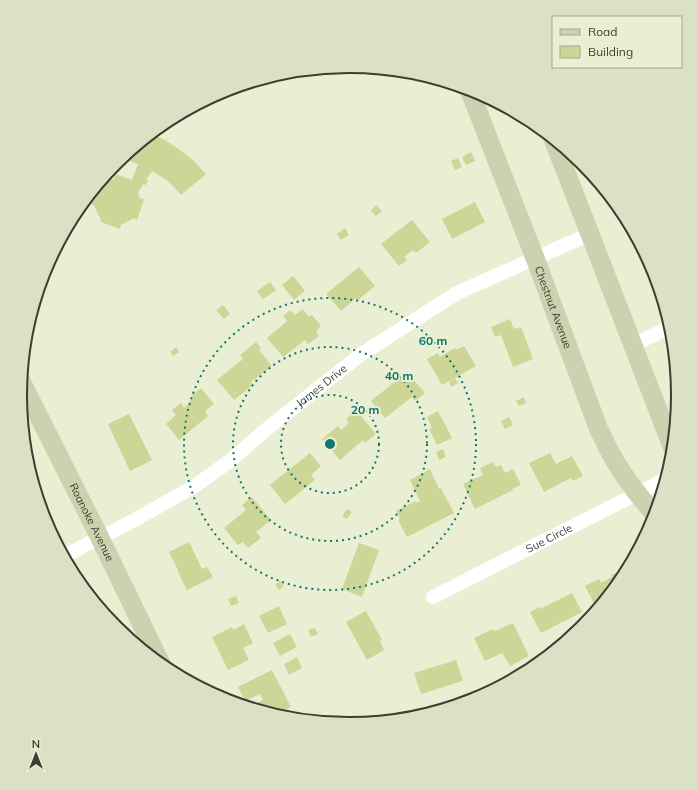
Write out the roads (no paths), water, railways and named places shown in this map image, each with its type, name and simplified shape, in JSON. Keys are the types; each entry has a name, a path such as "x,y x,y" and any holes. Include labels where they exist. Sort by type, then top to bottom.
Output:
{"street":[{"name":"Chestnut Avenue","path":"473,98 535,258 599,430 626,478 650,509"},
{"path":"557,150 668,436"},
{"name":"James Drive","path":"69,554 131,522 195,486 231,460 262,432 360,355 457,293 590,234"},
{"path":"633,345 664,330"},
{"name":"Roanoke Avenue","path":"27,393 155,651"},
{"name":"Sue Circle","path":"433,597 659,483"}]}
